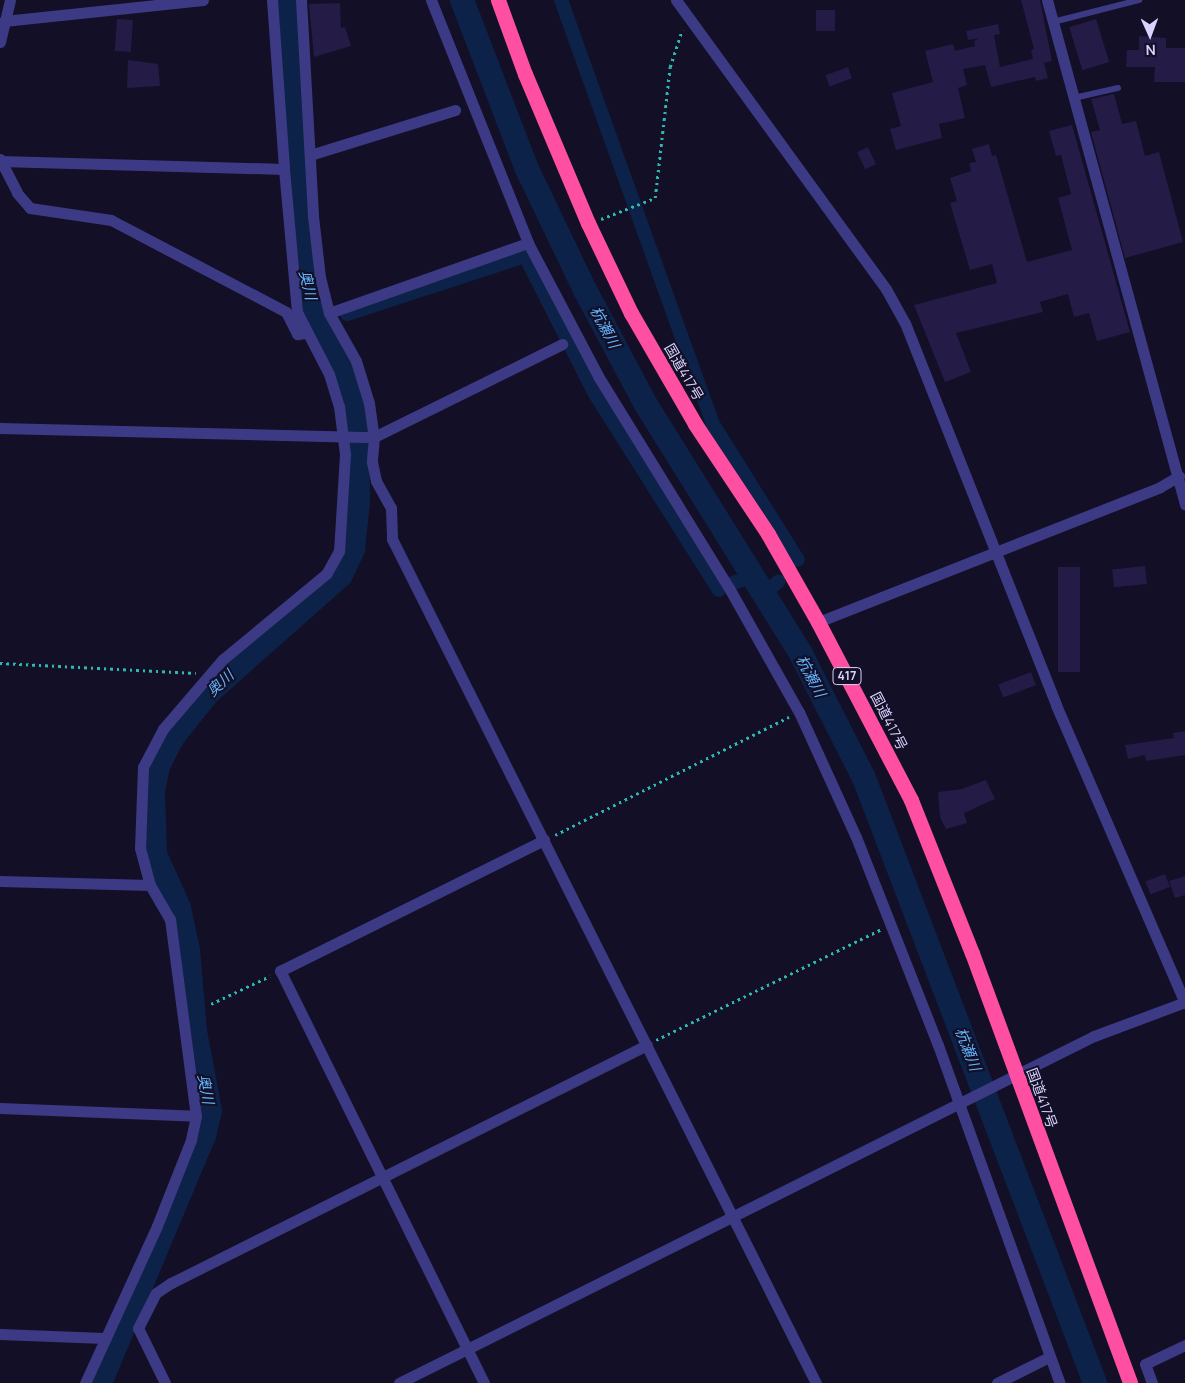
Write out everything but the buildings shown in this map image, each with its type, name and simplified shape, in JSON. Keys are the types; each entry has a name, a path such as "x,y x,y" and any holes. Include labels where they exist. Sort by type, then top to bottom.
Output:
{"highway":[{"name":"国道417号","path":"498,0 525,74 588,223 641,330 818,622 911,800 1016,1075 1130,1383"}],"street":[{"path":"4,21 203,0"},
{"path":"85,1383 157,1226 191,1140 196,1116 170,920 150,885 140,848 144,767 163,729 222,660 326,574 339,551 344,503 345,438 339,406 329,374 306,334 297,312 284,169 272,0"},
{"path":"302,0 310,156 320,277 329,314 356,361 369,403 374,437 372,462 376,481 391,508 392,539 816,1383"},
{"path":"431,0 528,243 598,376 729,588 799,712 856,836 961,1103 1060,1383"},
{"path":"399,1383 1000,1085 1094,1036 1185,1003 1056,705 905,323 886,288 676,0"},
{"path":"1047,0 1182,474 1185,504"},
{"path":"0,42 6,4"},
{"path":"310,156 455,110"},
{"path":"284,169 0,160 17,193 30,208 111,220 286,312 297,334 306,334"},
{"path":"329,314 528,243"},
{"path":"0,428 345,438 374,437 562,344"},
{"path":"818,622 1160,487 1182,474"},
{"path":"484,1383 384,1176 280,971 544,840"},
{"path":"0,881 150,885"},
{"path":"165,1383 138,1328 156,1293 171,1283 647,1045"},
{"path":"0,1108 196,1116"},
{"path":"0,1334 104,1338"},
{"path":"1152,1383 1145,1364 1185,1346"},
{"path":"997,1383 1045,1359"}],"lane":[{"path":"1053,22 1139,0"},
{"path":"1074,98 1118,88"}],"path":[{"path":"588,223 655,198 671,57 688,17"},
{"path":"0,663 211,673"},
{"path":"544,840 799,712"},
{"path":"647,1045 890,924"},
{"path":"211,1004 280,971"}],"waterway":[{"name":"奥川","path":"100,1383 204,1136 210,1111 195,1031 188,950 179,908 155,854 153,790 158,766 172,738 207,694 341,575 353,549 358,502 357,404 338,354 312,305 303,264 287,0"},
{"name":"杭瀬川","path":"462,0 526,167 585,290 645,403 801,654 864,778 1095,1383"},
{"path":"561,0 713,424 798,560"},
{"path":"347,314 525,256 595,394 719,590"},
{"path":"733,583 754,576"},
{"path":"765,593 779,581"}]}
